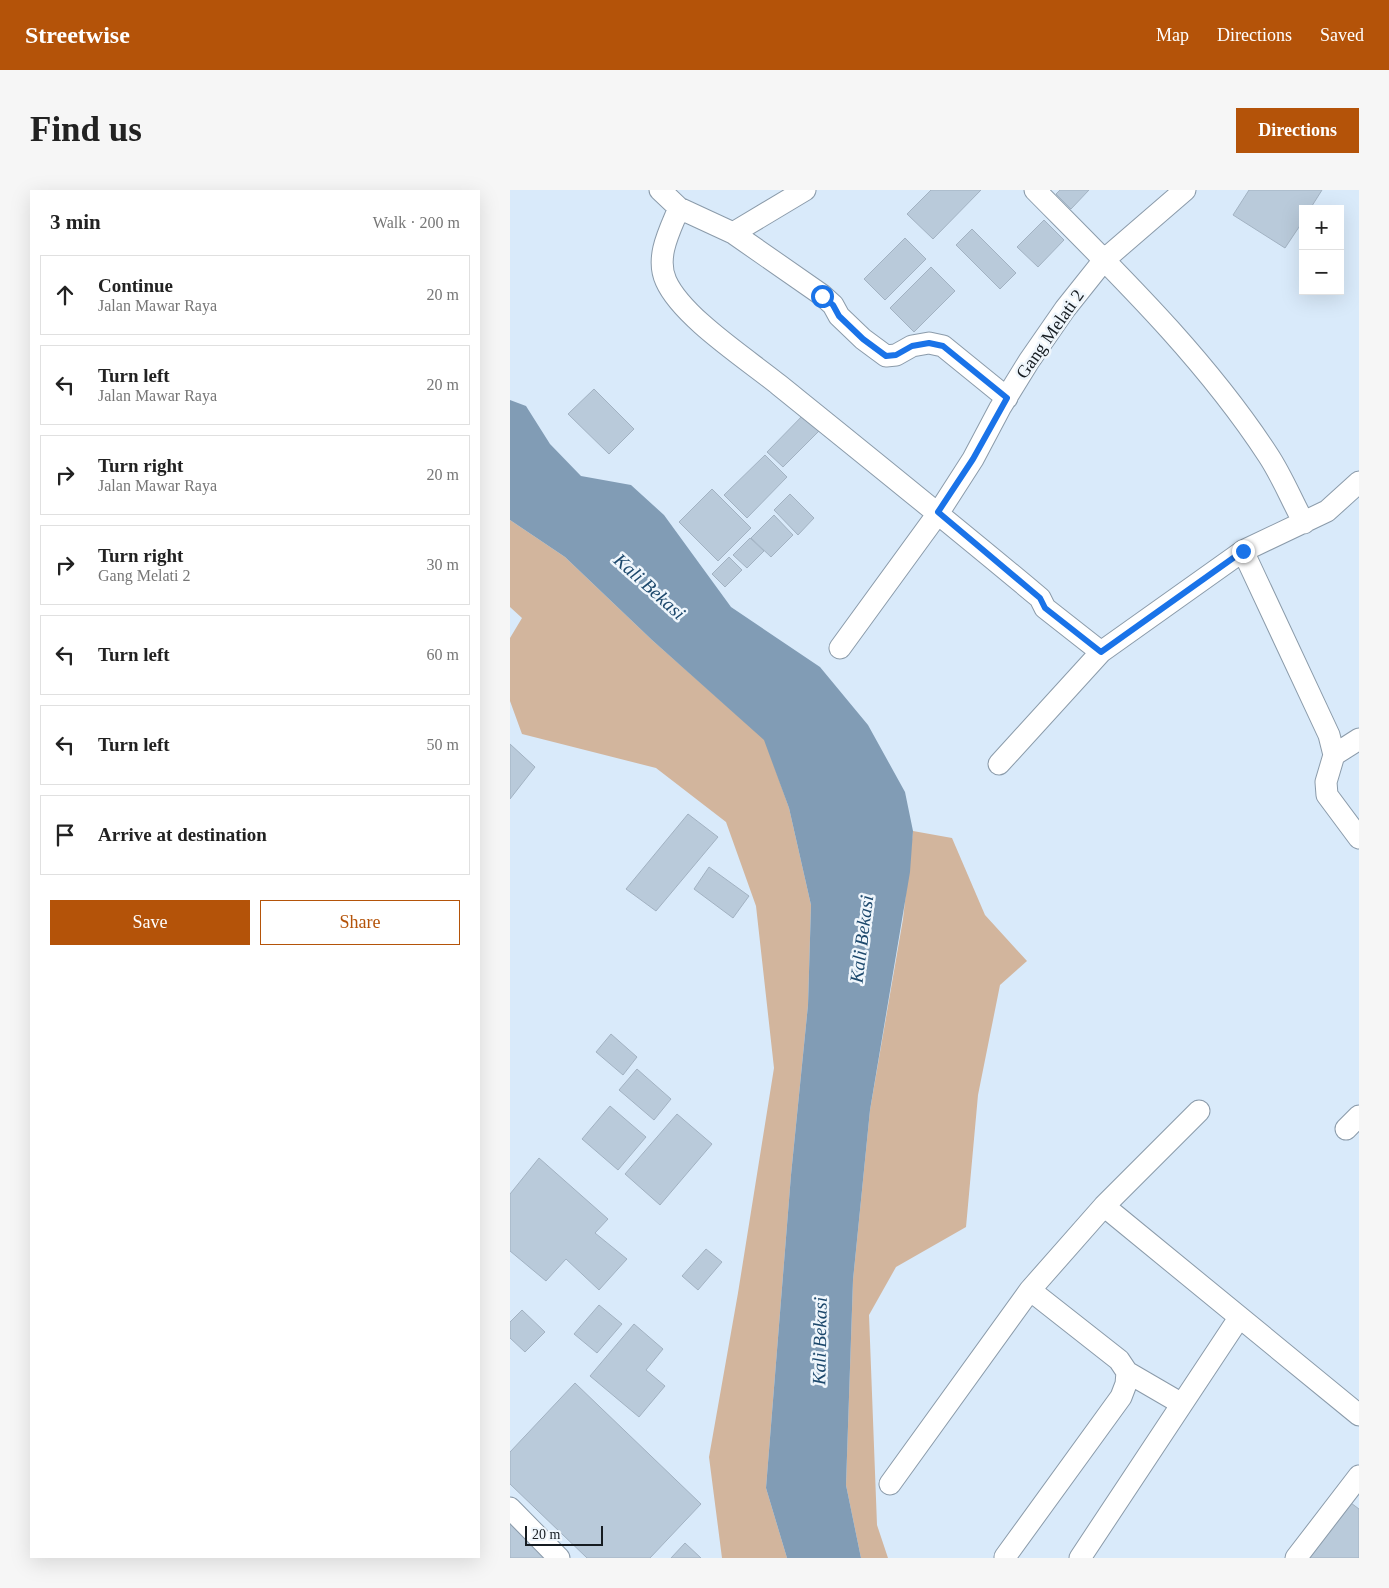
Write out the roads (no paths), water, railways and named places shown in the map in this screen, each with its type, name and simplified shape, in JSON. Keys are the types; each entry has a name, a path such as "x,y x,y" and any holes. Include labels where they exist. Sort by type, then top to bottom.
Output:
{"street":[{"path":"660,190 679,208 733,234 822,296 833,305 839,316 863,339 886,356 896,355 912,346 929,343 943,346 1007,398"},
{"path":"733,234 804,190"},
{"path":"1035,190 1148,305 1194,358 1248,425 1270,458 1304,523"},
{"name":"Gang Melati 2","path":"840,648 938,512 973,459 1007,398 1065,309 1104,260 1185,190"},
{"path":"679,208 663,252 665,279 674,295 716,336 938,512 1040,598 1045,608 1101,652"},
{"path":"999,764 1101,652 1243,551 1327,511 1359,482"},
{"path":"1243,551 1329,735 1334,755 1326,782 1327,796 1359,838"},
{"path":"1334,755 1359,739"},
{"path":"890,1484 1030,1290 1104,1206 1199,1112"},
{"path":"1104,1206 1359,1415"},
{"path":"1030,1290 1119,1360 1127,1372 1182,1404"},
{"path":"1080,1558 1239,1318"},
{"path":"1005,1556 1121,1397 1126,1384 1127,1372"},
{"path":"1296,1558 1359,1476"},
{"path":"510,1508 558,1558"}],"water":[{"name":"Kali Bekasi","path":"510,400 526,406 550,444 581,476 631,485 664,515 731,607 820,667 868,725 905,792 913,831 910,872 870,1110 853,1280 846,1485 861,1558 787,1558 766,1488 791,1175 808,1005 811,905 789,808 764,740 652,640 565,557 510,520"}]}
